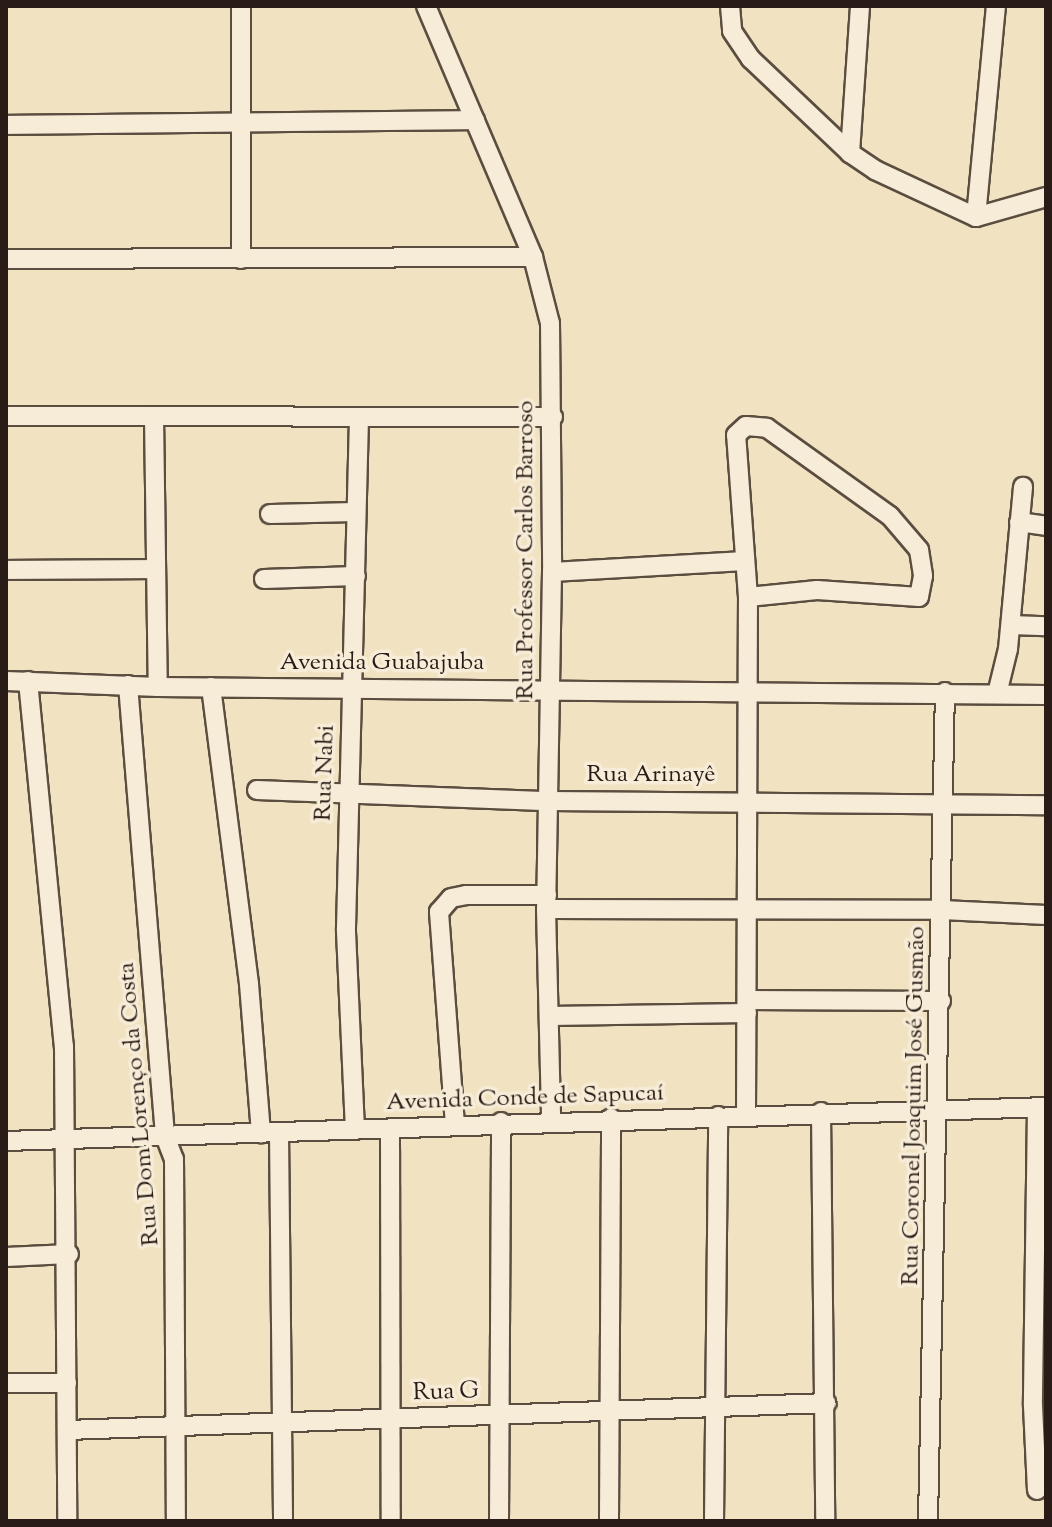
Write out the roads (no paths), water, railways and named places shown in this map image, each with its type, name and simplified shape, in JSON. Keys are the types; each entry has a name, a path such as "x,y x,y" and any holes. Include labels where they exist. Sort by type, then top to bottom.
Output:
{"street":[{"path":"241,6 241,259"},
{"name":"Rua Professor Carlos Barroso","path":"426,6 533,257 550,323 552,572 546,902 551,1119"},
{"path":"730,6 732,31 751,59 850,153 976,217 1046,197"},
{"path":"850,153 860,6"},
{"path":"976,217 996,6"},
{"path":"6,125 239,125 475,120"},
{"path":"6,259 533,257"},
{"path":"6,416 553,417"},
{"path":"154,416 153,569 158,687"},
{"name":"Rua Nabi","path":"355,1130 346,928 359,418"},
{"path":"746,1115 748,597 736,435 746,426 756,425 890,516 919,550 923,576 919,597 817,590 748,597"},
{"path":"997,694 1011,625 1023,487"},
{"path":"270,514 356,512"},
{"path":"1019,522 1046,526"},
{"path":"552,572 745,561"},
{"path":"8,570 153,569"},
{"path":"264,579 356,576"},
{"path":"1011,625 1046,626"},
{"name":"Avenida Guabajuba","path":"6,681 158,687 1046,695"},
{"path":"28,681 61,1008 68,1139 67,1521"},
{"name":"Rua Dom Lorenço da Costa","path":"128,685 165,1136 174,1159 176,1521"},
{"path":"211,687 270,1134 284,1423 283,1521"},
{"name":"Rua Coronel Joaquim José Gusmão","path":"928,1521 940,1109 945,692"},
{"name":"Rua Arinayê","path":"257,790 349,796 549,801 747,800 1046,805"},
{"path":"455,1125 439,936 439,912 451,898 746,913 942,910 1046,915"},
{"path":"550,1016 941,1001"},
{"path":"1037,1490 1033,1406 1041,1107"},
{"name":"Avenida Conde de Sapucaí","path":"6,1141 270,1134 551,1119 1041,1107"},
{"path":"821,1112 827,1403 825,1521"},
{"path":"714,1521 718,1116"},
{"path":"609,1521 611,1118"},
{"path":"499,1521 501,1122"},
{"path":"390,1129 391,1521"},
{"path":"6,1257 69,1254"},
{"path":"6,1383 67,1383"},
{"name":"Rua G","path":"67,1430 175,1429 827,1403"}]}
